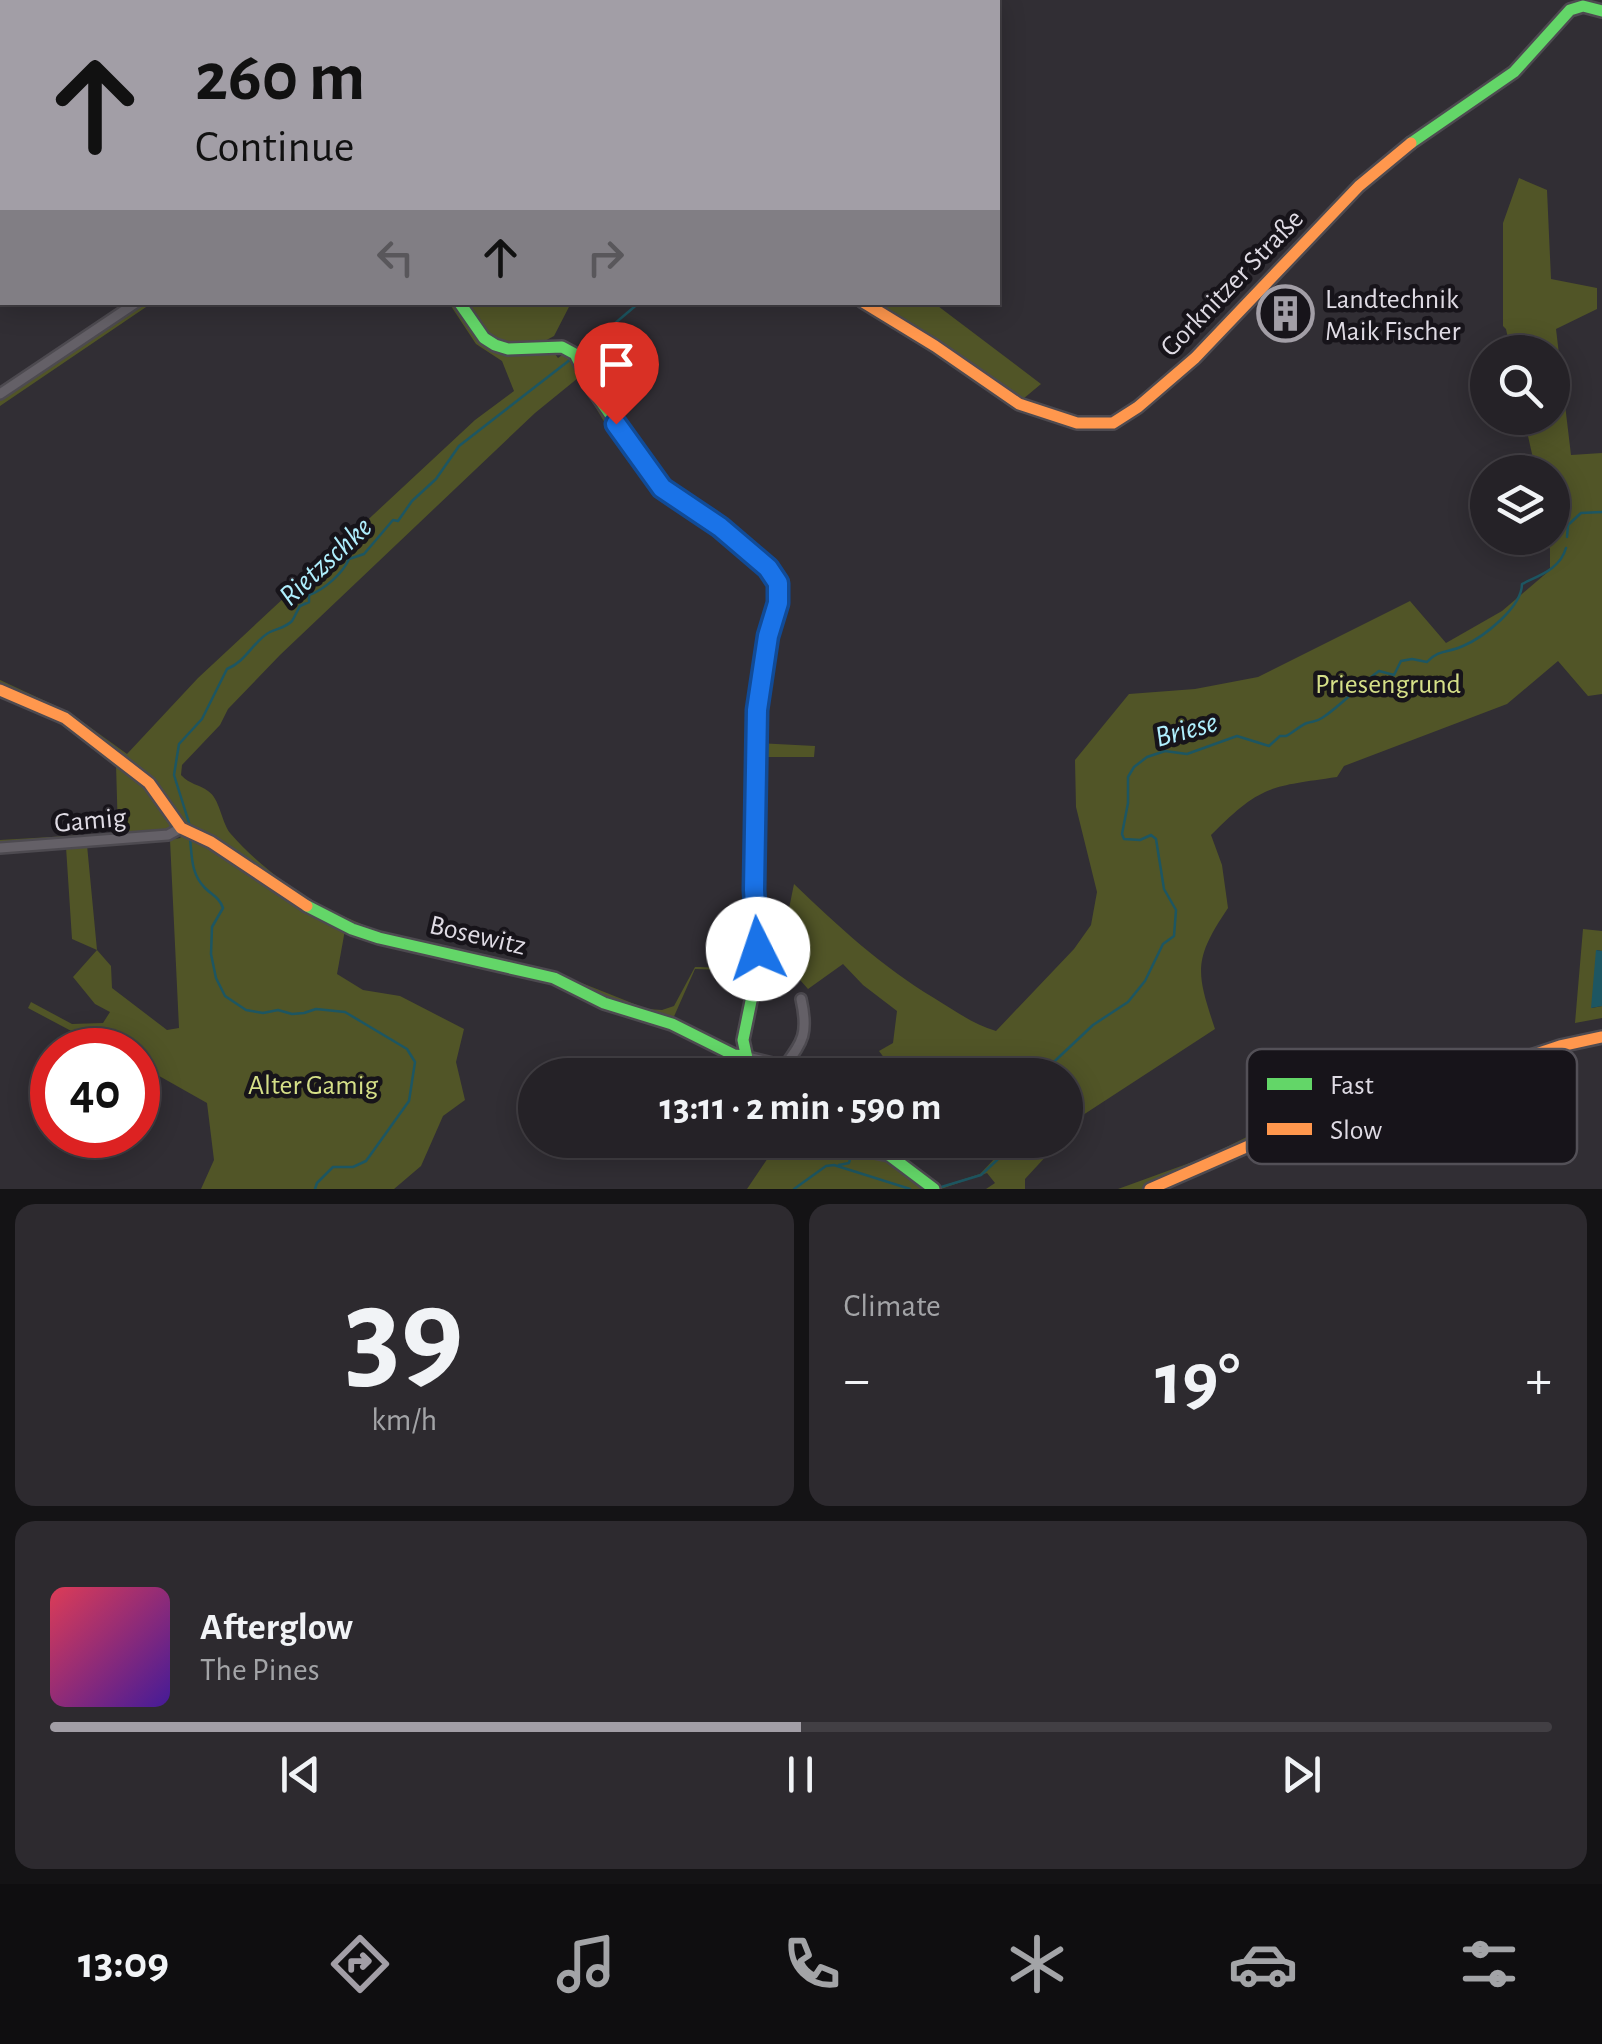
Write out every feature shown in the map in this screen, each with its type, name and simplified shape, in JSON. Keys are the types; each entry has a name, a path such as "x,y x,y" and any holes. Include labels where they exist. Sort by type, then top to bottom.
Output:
{"street":[{"name":"Gorknitzer Straße","path":"869,305 1018,404 1076,423 1113,423 1195,358 1332,213 1382,166 1514,72 1570,10 1583,6 1602,11"},
{"path":"0,394 134,305"},
{"path":"461,305 484,338 496,346 562,347 575,354 595,393 662,488 720,527 775,576 778,603 759,686 754,890 759,962 743,1040 744,1056"},
{"path":"0,690 65,718 131,767 150,783 181,828"},
{"name":"Bosewitz","path":"181,828 211,842 289,897 352,930 554,978 604,1003 672,1024 734,1055 749,1058"},
{"name":"Gamig","path":"0,848 168,835 181,828"},
{"name":"Bosewitz","path":"789,1058 805,1034 801,999"},
{"path":"1551,1049 1602,1037"},
{"path":"1150,1189 1247,1147"},
{"path":"893,1158 934,1189"}],"green space":[{"name":"Priesengrund","path":"1519,178 1547,190 1551,279 1597,288 1597,309 1556,329 1557,335 1507,335 1503,326 1503,223"},
{"path":"140,305 149,305 0,406 0,398"},
{"path":"450,305 457,305 477,332 494,346 551,349 558,358 566,352 571,354 648,478 763,567 775,584 777,593 754,708 755,971 695,969 672,1021 605,1000 555,976 373,933 317,910 320,906 375,930 554,972 647,1009 674,1006 695,967 730,966 746,954 751,709 774,585 752,560 647,486 578,378 535,413 280,655 182,765 181,775 212,795 227,828 239,843 316,905 314,908 214,840 184,826 146,776 67,715 0,685 0,680 69,712 127,754 198,678 475,420 514,391 502,361 476,344"},
{"path":"463,305 570,305 554,336 541,343 510,347 486,336"},
{"path":"879,305 937,305 1041,384 1023,399"},
{"name":"Priesengrund","path":"1528,435 1569,435 1571,455 1602,453 1602,694 1588,696 1558,661 1507,704 1344,766 1337,777 1280,787 1242,806 1211,835 1222,865 1228,908 1203,954 1201,967 1215,1029 1083,1115 1083,1058 884,1058 879,1051 893,1043 897,1011 843,964 808,989 793,972 782,982 762,971 760,936 783,938 794,884 896,973 964,1017 996,1031 1074,949 1091,925 1097,892 1076,807 1075,760 1129,694 1195,689 1258,677 1410,601 1446,643 1502,611 1550,570 1550,555 1570,555 1570,455 1532,455"},
{"path":"0,693 65,721 147,784 172,828 0,844 0,840 118,833 116,764 61,724 0,698"},
{"path":"759,743 815,746 814,757 759,757"},
{"name":"Alter Gamig","path":"185,832 345,930 337,974 363,990 400,996 464,1029 456,1062 465,1100 443,1116 421,1166 394,1189 201,1189 214,1160 207,1103 160,1076 160,1028 66,1028 28,1008 31,1002 72,1024 103,1023 110,1012 95,1004 73,977 97,950 111,966 112,988 167,1030 179,1028 170,840"},
{"path":"87,845 97,950 72,939 66,847"},
{"path":"1583,929 1602,931 1592,1008 1602,1006 1602,1018 1575,1023"},
{"path":"1602,1031 1550,1049 1534,1049"},
{"path":"1247,1137 1247,1144 1142,1189 1118,1189 1206,1157"},
{"path":"768,1158 888,1158 928,1189 747,1189"},
{"path":"995,1158 1044,1158 1025,1179 1025,1189 986,1189 995,1183 987,1173 936,1188 980,1174"}],"water":[{"path":"1596,950 1602,951 1602,1006 1591,1008"}],"waterway":[{"name":"Rietzschke","path":"580,353 636,305"},
{"name":"Rietzschke","path":"190,826 174,775 179,744 202,719 227,669 264,636 292,621 300,606 309,602 309,595 332,580 349,559 364,554 436,479 459,446 571,359"},
{"name":"Briese","path":"1570,523 1581,513 1602,512"},
{"name":"Briese","path":"1058,1058 1093,1025 1128,1002 1145,981 1163,944 1174,936 1176,910 1164,889 1156,839 1151,835 1140,840 1124,839 1122,834 1128,777 1134,767 1165,751 1187,754 1237,736 1269,746 1280,736 1322,718 1379,671 1394,675 1401,661 1427,662 1481,636 1509,611 1522,584 1554,566 1563,555"},
{"name":"Rietzschke","path":"190,838 197,877 223,908 212,927 211,954 225,996 246,1010 263,1013 278,1010 292,1014 316,1009 345,1012 407,1049 415,1062 409,1101 366,1161 353,1167 333,1167 315,1189"},
{"name":"Briese","path":"839,1165 849,1163 850,1158"},
{"name":"Briese","path":"938,1188 981,1175 999,1158"},
{"name":"Briese","path":"794,1189 826,1166 834,1165 910,1189"}],"traffic: fast":[{"path":"1411,143 1514,72 1570,10 1583,6 1602,11"},
{"path":"461,305 484,338 495,345 508,349 562,347 575,354 595,393 662,488 720,527 768,568 778,583 779,603 769,636 757,710 754,890 759,962 743,1040 747,1058"},
{"path":"307,906 379,938 554,978 604,1003 672,1024 734,1055 744,1056"},
{"path":"893,1158 934,1189"}],"traffic: slow":[{"path":"868,305 1019,404 1077,423 1113,423 1195,358 1359,186 1411,143"},
{"path":"0,690 65,718 149,783 181,828 211,842 307,906"},
{"path":"1551,1049 1602,1037"},
{"path":"1150,1189 1247,1147"}],"place":[{"name":"Landtechnik Maik Fischer","path":"1286,314"}],"route":[{"path":"616,424 662,488 720,527 768,568 778,583 780,594 768,636 757,710 754,890 758,949"}]}
